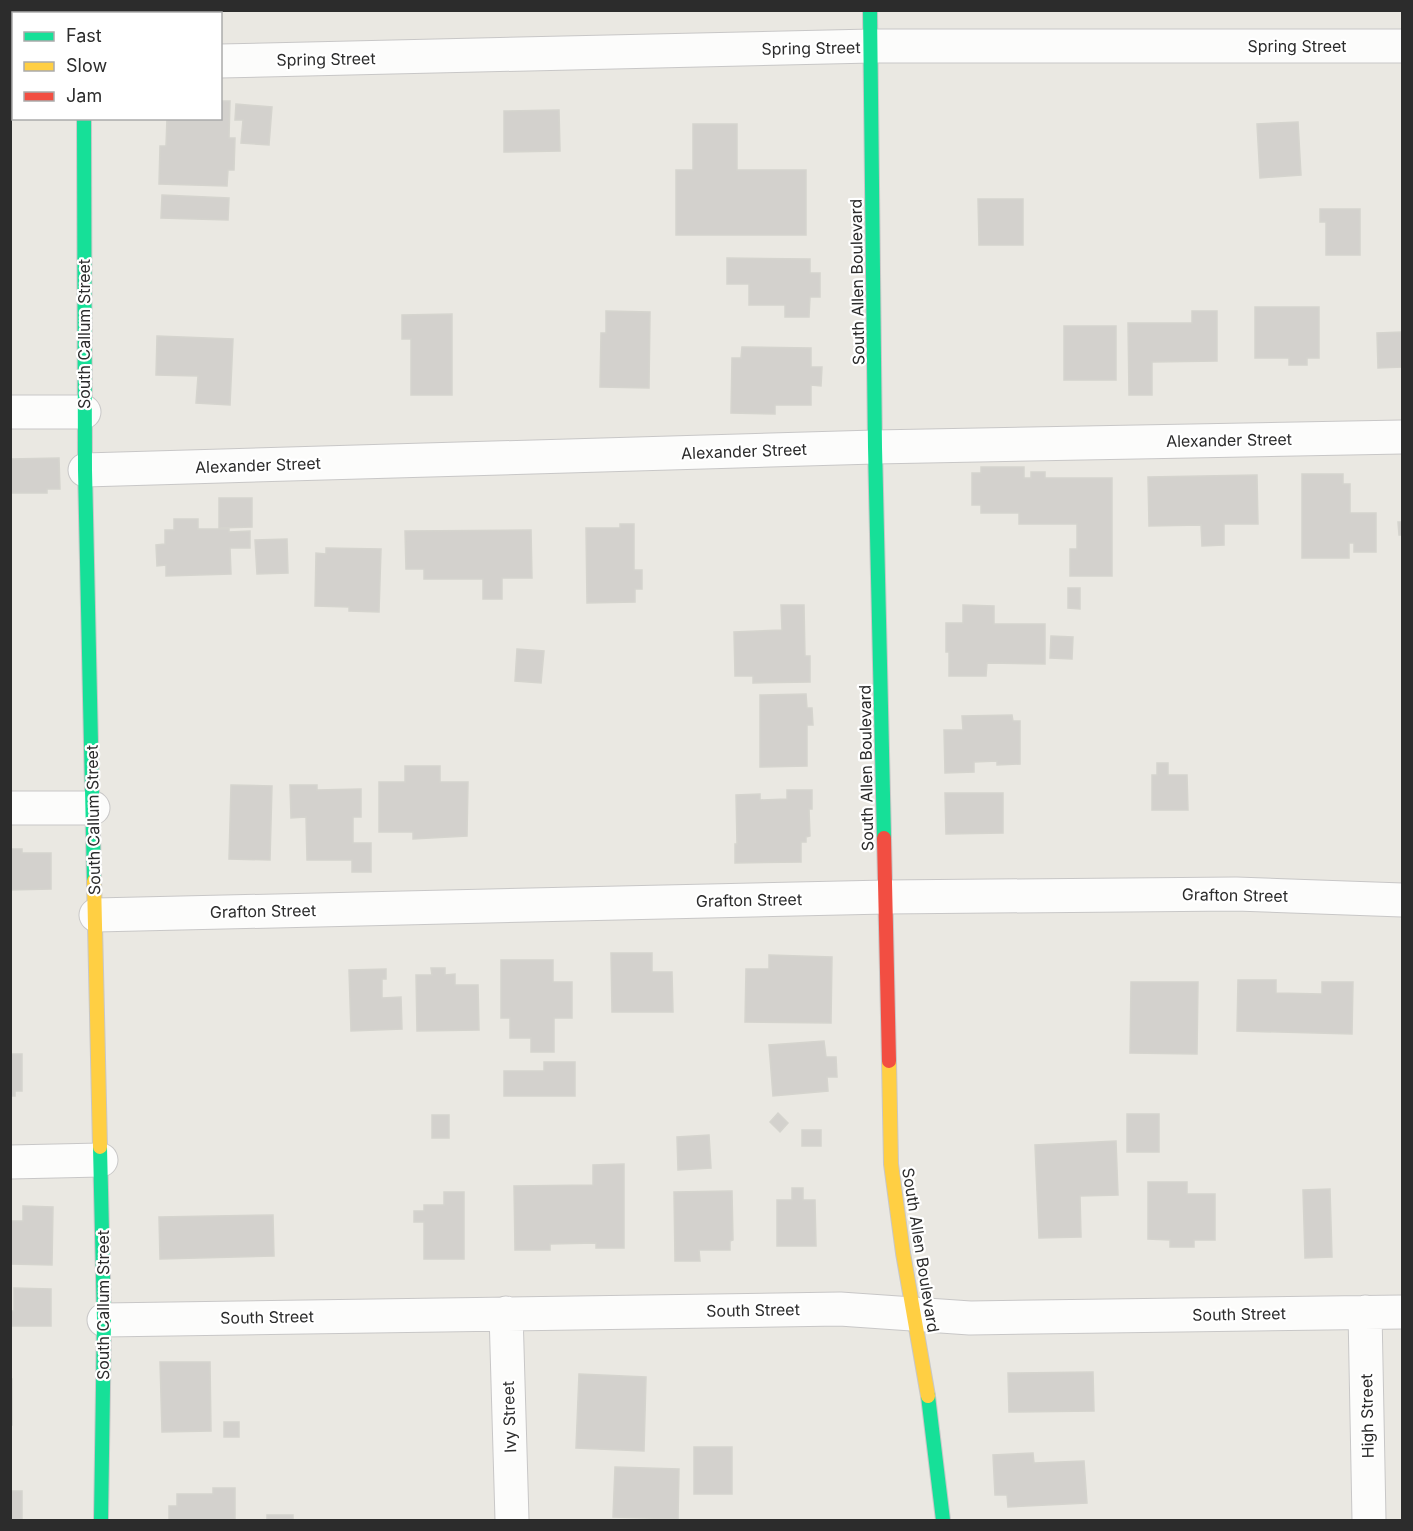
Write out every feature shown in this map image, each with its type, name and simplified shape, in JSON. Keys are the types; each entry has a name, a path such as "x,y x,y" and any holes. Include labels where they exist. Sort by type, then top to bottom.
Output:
{"street":[{"name":"South Allen Boulevard","path":"870,10 876,447 891,1164 896,1216 935,1432 943,1521"},
{"name":"Spring Street","path":"222,61 872,46 1402,46"},
{"name":"South Callum Street","path":"84,120 84,412 104,1320 101,1521"},
{"path":"10,412 84,412"},
{"name":"Alexander Street","path":"85,470 876,447 1402,437"},
{"path":"10,808 93,808"},
{"name":"Grafton Street","path":"96,915 886,897 1236,894 1402,900"},
{"path":"10,1162 101,1160"},
{"name":"South Street","path":"104,1320 840,1309 970,1318 1402,1312"},
{"name":"High Street","path":"1365,1312 1369,1521"},
{"name":"Ivy Street","path":"506,1313 512,1521"}],"building":[{"path":"10,74 12,74 12,91 10,91"},
{"path":"222,101 230,101 229,138 235,138 234,170 228,170 227,186 159,184 160,146 166,146 167,120 222,120"},
{"path":"236,104 272,107 269,145 241,143 243,120 235,120"},
{"path":"559,110 560,151 504,152 504,111"},
{"path":"1298,122 1301,175 1260,178 1257,124"},
{"path":"693,124 737,124 737,170 806,170 806,235 676,235 676,170 693,170"},
{"path":"162,195 229,198 228,220 161,218"},
{"path":"978,199 1023,199 1023,245 979,245"},
{"path":"1320,209 1360,209 1360,255 1326,255 1326,222 1320,222"},
{"path":"727,258 810,259 810,273 820,273 820,297 810,297 809,317 785,317 785,305 749,305 749,284 727,284"},
{"path":"1255,307 1319,307 1319,358 1307,358 1307,365 1289,365 1289,358 1255,358"},
{"path":"606,311 650,312 649,388 600,387 601,333 606,333"},
{"path":"1192,311 1217,311 1217,361 1152,362 1152,395 1129,395 1128,323 1192,323"},
{"path":"452,314 452,395 411,395 411,339 402,339 402,315"},
{"path":"1064,326 1116,326 1116,380 1064,380"},
{"path":"1402,332 1402,367 1378,368 1377,333"},
{"path":"157,336 233,339 230,405 196,403 198,376 156,375"},
{"path":"742,347 811,348 811,367 822,367 821,386 811,385 811,405 775,405 775,414 731,413 732,358 741,358"},
{"path":"59,458 60,489 47,489 47,493 10,493 10,459"},
{"path":"981,467 1024,467 1024,478 1031,478 1031,472 1045,472 1045,478 1112,478 1112,576 1070,576 1070,549 1077,549 1077,524 1019,524 1019,513 981,513 981,505 972,505 972,473 981,473"},
{"path":"1302,474 1343,474 1343,484 1350,484 1350,513 1376,513 1376,552 1354,552 1354,543 1349,543 1349,558 1302,558"},
{"path":"1257,475 1258,524 1224,524 1224,545 1202,546 1201,525 1149,526 1148,477"},
{"path":"219,498 252,498 252,527 219,528"},
{"path":"174,519 198,519 198,529 229,529 229,532 250,531 250,548 230,548 231,574 166,576 166,565 157,566 156,545 165,544 165,530 174,530"},
{"path":"1398,522 1402,522 1402,535 1399,535"},
{"path":"620,524 634,524 634,570 642,570 642,589 635,589 635,602 587,603 586,528 620,528"},
{"path":"531,530 532,578 502,578 502,599 483,599 483,579 424,579 424,569 406,569 405,531"},
{"path":"287,539 288,573 257,574 255,540"},
{"path":"326,548 381,549 379,612 349,611 349,607 315,606 316,553 326,554"},
{"path":"1068,588 1080,588 1080,609 1068,608"},
{"path":"781,605 804,605 805,656 810,656 810,682 753,683 753,676 735,676 734,632 782,630"},
{"path":"963,605 994,606 994,624 1045,624 1045,664 987,663 986,676 949,676 946,623 963,623"},
{"path":"1051,636 1073,637 1072,659 1050,658"},
{"path":"517,649 544,651 541,683 515,681"},
{"path":"806,694 807,708 812,708 813,725 807,725 807,766 760,767 760,695"},
{"path":"1012,715 1013,721 1020,721 1020,764 997,765 997,761 974,762 974,772 945,773 944,730 963,730 962,716"},
{"path":"1157,763 1168,763 1168,775 1187,775 1188,810 1152,810 1152,775 1157,775"},
{"path":"405,766 440,766 440,782 468,782 467,836 413,839 413,832 379,832 379,782 405,782"},
{"path":"231,785 272,786 270,860 229,859"},
{"path":"290,785 317,785 317,790 361,789 361,817 353,817 353,843 371,843 371,872 352,872 352,860 307,860 306,817 291,818"},
{"path":"787,790 812,790 812,809 809,809 810,836 806,837 806,842 801,842 801,862 735,863 736,795 760,794 760,800 787,799"},
{"path":"945,793 1003,793 1003,833 946,834"},
{"path":"10,849 22,849 22,853 51,853 51,889 10,890"},
{"path":"611,953 652,953 652,972 672,972 673,1012 612,1012"},
{"path":"769,955 832,957 831,1023 745,1022 746,969 769,969"},
{"path":"501,960 553,960 553,982 572,982 572,1018 554,1018 554,1052 531,1052 531,1038 510,1038 510,1018 501,1018"},
{"path":"431,968 445,968 445,975 455,974 455,985 478,985 479,1030 417,1031 416,975 432,975"},
{"path":"386,969 386,979 382,979 382,998 401,997 402,1029 351,1031 349,970"},
{"path":"1238,980 1276,980 1276,993 1322,994 1322,982 1353,982 1352,1034 1237,1031"},
{"path":"1131,982 1198,982 1197,1054 1130,1053"},
{"path":"824,1041 826,1057 836,1057 837,1077 827,1077 828,1091 773,1096 769,1045"},
{"path":"10,1054 22,1054 22,1091 15,1091 15,1096 10,1096"},
{"path":"544,1062 575,1062 575,1096 504,1096 504,1071 544,1071"},
{"path":"778,1113 788,1123 780,1132 770,1122"},
{"path":"1127,1114 1159,1114 1159,1152 1127,1152"},
{"path":"432,1115 449,1115 449,1138 432,1138"},
{"path":"802,1130 821,1130 821,1146 802,1146"},
{"path":"709,1135 711,1168 678,1170 677,1137"},
{"path":"1116,1141 1118,1195 1080,1196 1081,1237 1039,1238 1035,1145"},
{"path":"624,1164 624,1248 596,1248 596,1243 550,1244 550,1250 515,1250 514,1186 593,1185 593,1165"},
{"path":"1148,1182 1187,1182 1187,1194 1215,1194 1215,1240 1194,1240 1194,1247 1170,1247 1170,1240 1148,1239"},
{"path":"792,1188 803,1188 803,1200 815,1200 816,1246 777,1246 777,1200 792,1200"},
{"path":"1330,1189 1332,1257 1305,1258 1303,1190"},
{"path":"732,1191 733,1240 730,1241 730,1250 699,1250 700,1261 675,1261 674,1192"},
{"path":"444,1192 464,1192 464,1259 424,1259 424,1222 414,1222 414,1211 424,1211 424,1205 444,1205"},
{"path":"23,1206 53,1207 52,1265 10,1264 11,1221 23,1221"},
{"path":"273,1215 274,1256 160,1259 159,1217"},
{"path":"14,1288 51,1289 51,1326 11,1326 10,1336 10,1311 14,1311"},
{"path":"160,1362 210,1362 211,1431 162,1432"},
{"path":"1093,1372 1094,1411 1009,1412 1008,1373"},
{"path":"579,1374 646,1377 644,1451 576,1448"},
{"path":"10,1379 12,1379 12,1425 10,1425"},
{"path":"224,1422 239,1422 239,1437 224,1437"},
{"path":"694,1447 732,1447 732,1494 694,1494"},
{"path":"1033,1453 1034,1463 1084,1461 1087,1503 1008,1507 1007,1495 995,1495 993,1455"},
{"path":"615,1467 679,1469 678,1519 613,1517"},
{"path":"213,1488 235,1488 235,1520 169,1520 169,1506 177,1506 177,1494 213,1494"},
{"path":"10,1491 22,1491 22,1520 10,1520"},
{"path":"267,1515 293,1515 293,1520 267,1520"}],"traffic: fast":[{"path":"870,10 875,447 884,838"},
{"path":"84,120 85,470 94,881"},
{"path":"100,1147 104,1320 101,1520"},
{"path":"928,1396 943,1520"}],"traffic: slow":[{"path":"94,881 100,1147"},
{"path":"889,1061 891,1164 903,1253 928,1396"}],"traffic: jam":[{"path":"884,838 889,1061"}]}
